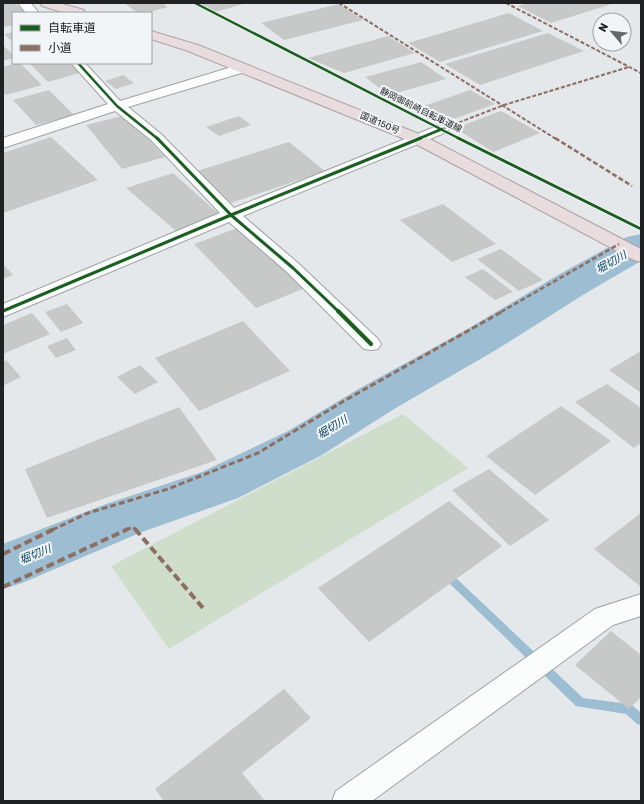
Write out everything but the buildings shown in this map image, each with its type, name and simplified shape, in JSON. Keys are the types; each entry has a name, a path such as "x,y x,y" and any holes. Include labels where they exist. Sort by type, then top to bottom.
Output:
{"highway":[{"path":"46,3 75,12"},
{"name":"国道150号","path":"152,35 193,48 418,139 641,256"}],"street":[{"path":"24,3 32,12"},
{"path":"79,64 117,106 156,137 231,215 293,268 371,344"},
{"path":"3,143 117,106 243,68"},
{"path":"3,312 231,215 442,129"},
{"path":"347,801 604,617 641,605"}],"green space":[{"path":"403,414 468,468 169,649 111,566"}],"waterway":[{"name":"堀切川","path":"3,567 124,518 220,485 305,443 378,398 481,340 572,284 641,245"},
{"path":"453,581 580,703 629,709 641,720"}],"marked path":[{"path":"339,3 632,186"},
{"path":"506,3 641,73"},
{"path":"442,129 504,105 629,67"},
{"path":"3,554 88,513 168,489 258,453 344,401 438,349 619,244"},
{"path":"3,587 133,527 203,608"}],"cycle path":[{"name":"静岡御前崎自転車道線","path":"195,3 395,106 641,229"},
{"path":"79,64 117,106 156,137 231,215 293,268 371,344"},
{"name":"静岡御前崎自転車道線","path":"3,311 231,215 442,129"}]}
